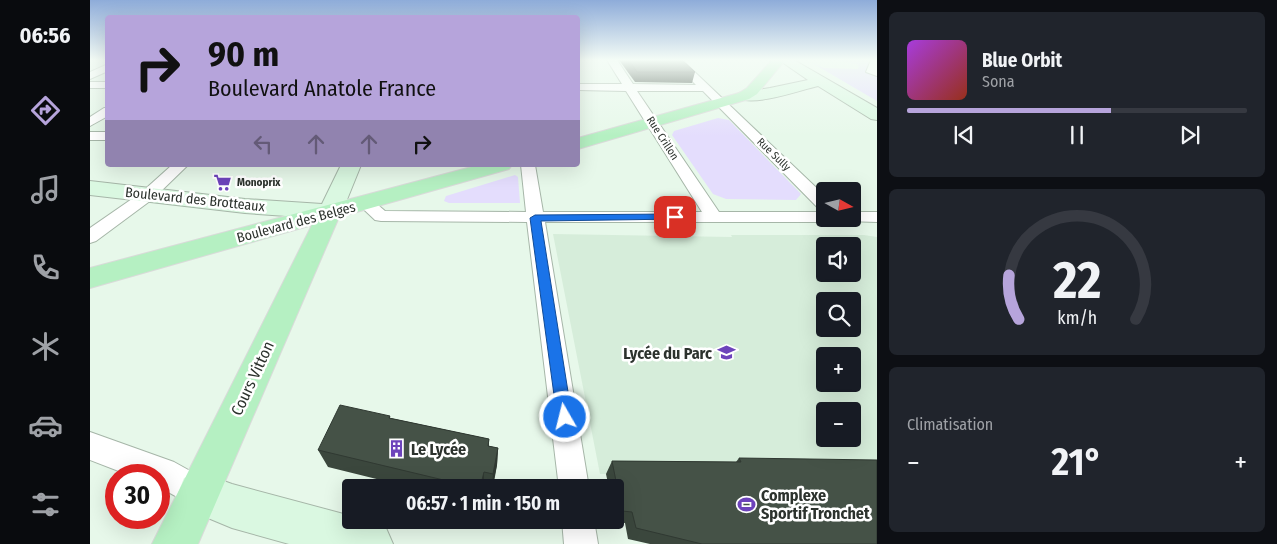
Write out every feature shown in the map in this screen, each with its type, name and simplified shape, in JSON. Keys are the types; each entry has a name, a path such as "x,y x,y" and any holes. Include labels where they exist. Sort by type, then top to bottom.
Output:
{"main road":[{"path":"744,96 756,85"},
{"path":"580,143 653,123 719,100 770,94 804,85"},
{"path":"829,85 877,115"},
{"name":"Cours Vitton","path":"175,544 350,167"},
{"name":"Boulevard des Belges","path":"90,278 333,204 365,203 495,167"},
{"name":"Boulevard des Brotteaux","path":"90,188 245,206 333,204"},
{"path":"199,493 232,506 370,544"}],"street":[{"name":"Rue Crillon","path":"628,85 714,217"},
{"name":"Rue Sully","path":"703,85 816,195"},
{"path":"580,87 706,88"},
{"path":"90,122 105,113"},
{"path":"90,136 105,136"},
{"path":"90,237 148,195 179,167"},
{"path":"528,167 573,479"},
{"path":"365,203 381,216 535,218 816,217"},
{"path":"861,217 877,218"},
{"path":"90,446 162,473 199,493"},
{"path":"579,529 581,544"}],"shaded area":[{"path":"850,85 877,85 877,101"},
{"path":"718,118 729,120 801,194 796,200 726,199 713,194 672,135 674,131"},
{"path":"515,175 518,177 520,203 449,203 444,201 446,196"},
{"name":"Lycée du Parc","path":"553,234 732,237 731,235 864,235 877,237 877,475 600,474"}],"building":[{"path":"340,405 390,416 389,418 489,439 488,446 498,448 493,474 484,472 482,479 439,479 318,450"},
{"name":"Complexe Sportif Tronchet","path":"739,458 877,460 877,544 702,544 636,528 632,512 624,511 624,479 616,479 612,461 741,462"}],"place":[{"name":"Monoprix","path":"223,182"},
{"name":"Lycée du Parc","path":"726,353"},
{"name":"Le Lycée","path":"397,449"},
{"name":"Complexe Sportif Tronchet","path":"747,504"}],"route":[{"path":"565,417 535,218 675,217"}]}
